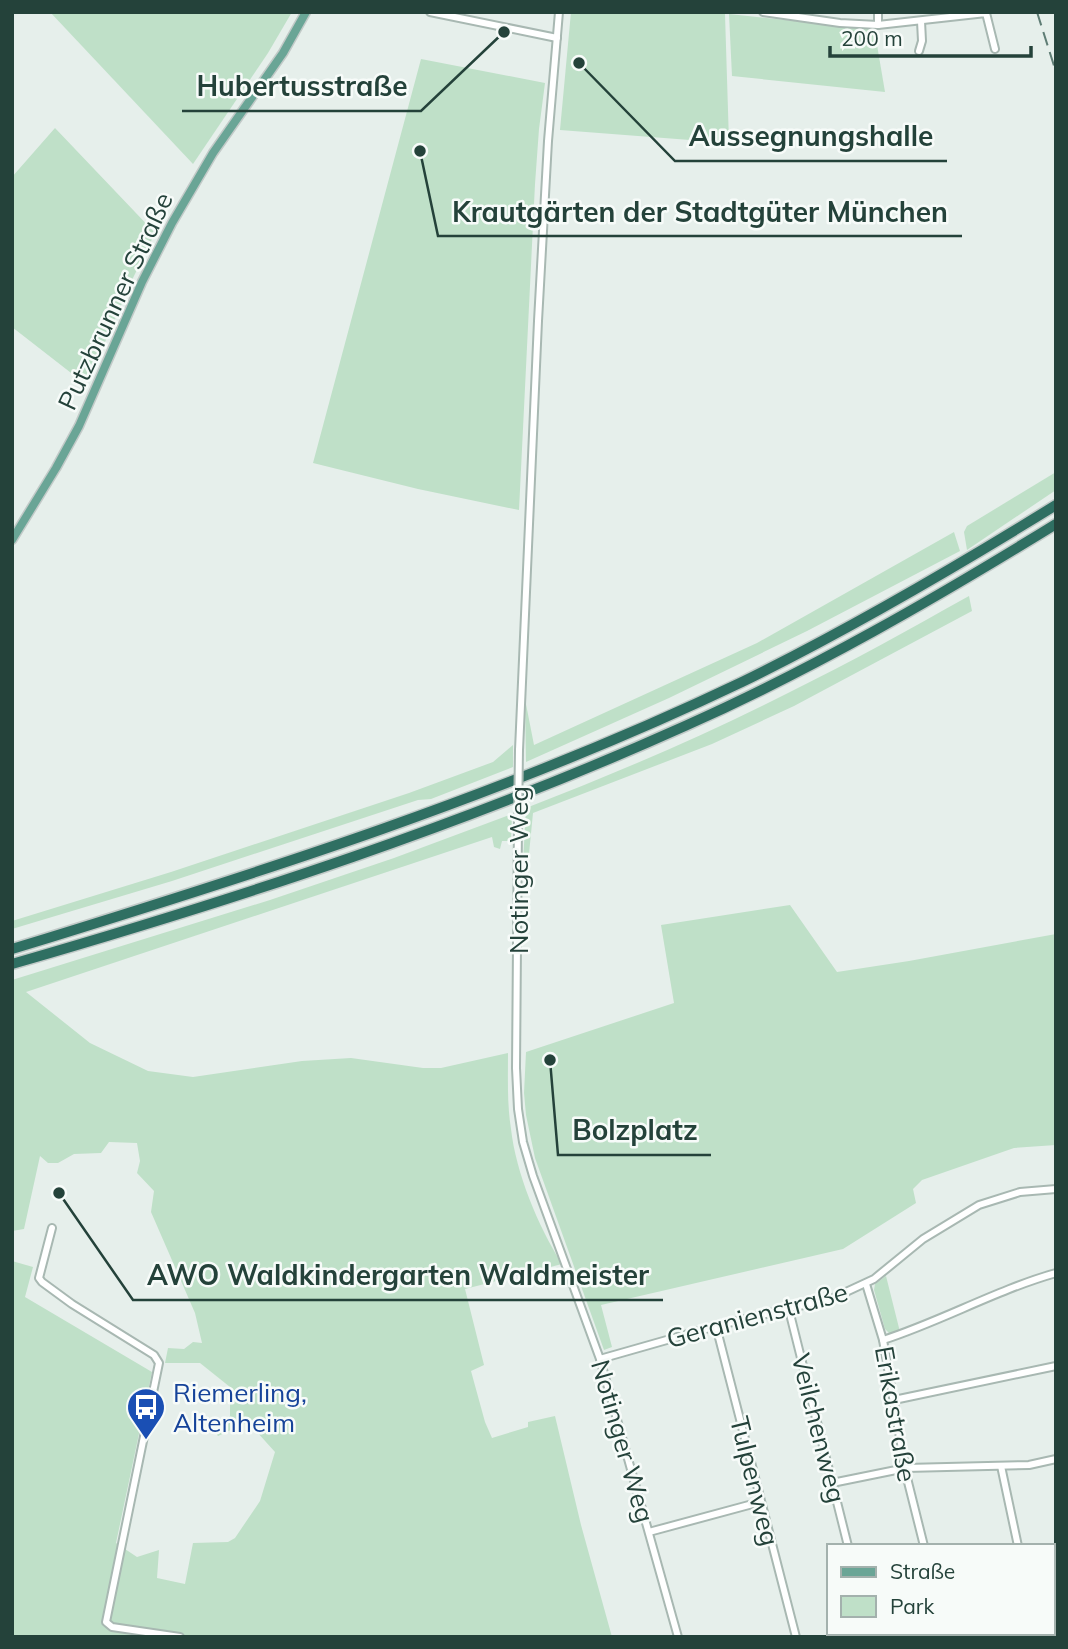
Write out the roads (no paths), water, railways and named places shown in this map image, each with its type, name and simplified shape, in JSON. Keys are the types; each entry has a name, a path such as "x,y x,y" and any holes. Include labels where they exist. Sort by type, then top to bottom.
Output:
{"highway":[{"path":"12,949 239,878 370,833 525,776 605,743 821,642 979,553 1056,505"},
{"path":"12,964 117,934 351,858 515,798 611,758 686,726 828,656 985,568 1056,524"}],"main road":[{"name":"Putzbrunner Straße","path":"12,540 74,436 136,294 172,223 225,136 283,53 306,12"}],"street":[{"path":"430,12 557,38"},
{"name":"Notinger Weg","path":"559,12 537,340 519,750 518,1109 523,1142 533,1176 600,1359 678,1637"},
{"path":"765,12 840,23 878,25 986,13 995,49"},
{"path":"878,12 878,25"},
{"path":"919,51 922,41 920,21"},
{"name":"Geranienstraße","path":"600,1359 716,1326 833,1298 866,1284 923,1239 972,1208 1004,1195 1055,1191"},
{"path":"52,1228 39,1278 42,1282 154,1355 159,1363 106,1619 107,1625 180,1637"},
{"path":"883,1340 931,1324 1005,1289 1056,1273"},
{"name":"Erikastraße","path":"866,1284 883,1340 906,1468 924,1544"},
{"name":"Veilchenweg","path":"789,1310 847,1544"},
{"name":"Tulpenweg","path":"716,1326 796,1637"},
{"path":"894,1400 1056,1366"},
{"path":"832,1483 906,1468 1029,1465 1056,1459"},
{"path":"1001,1466 1018,1544"},
{"path":"649,1532 760,1502"}],"railway":[{"path":"1037,12 1056,72"}],"place":[{"name":"Hubertusstraße","path":"504,32"},
{"name":"Aussegnungshalle","path":"579,63"},
{"name":"Krautgärten der Stadtgüter München","path":"420,151"},
{"name":"Bolzplatz","path":"550,1060"},
{"name":"AWO Waldkindergarten Waldmeister","path":"59,1193"},
{"name":"Riemerling, Altenheim","path":"146,1441"}]}
